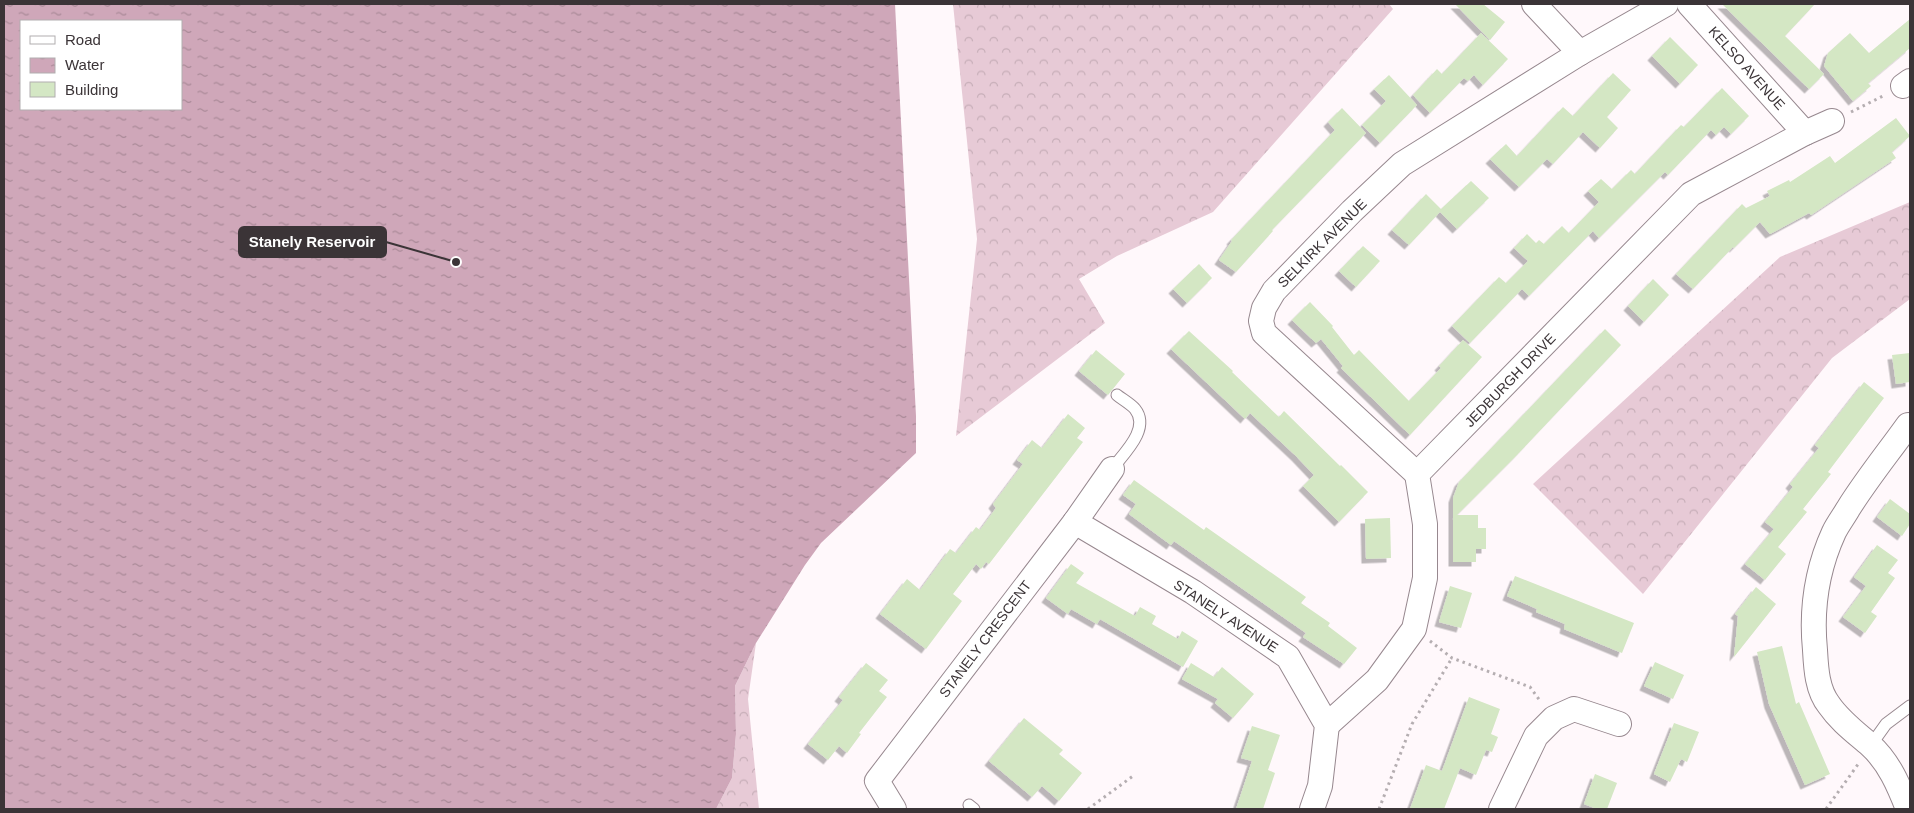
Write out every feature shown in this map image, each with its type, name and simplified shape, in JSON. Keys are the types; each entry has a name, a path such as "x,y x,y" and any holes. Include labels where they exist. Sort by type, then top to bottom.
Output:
{"street":[{"path":"1534,4 1580,52"},
{"name":"SELKIRK AVENUE","path":"1417,474 1264,332 1261,321 1264,308 1274,291 1402,164 1580,52 1666,4"},
{"name":"KELSO AVENUE","path":"1689,4 1805,133"},
{"name":"JEDBURGH DRIVE","path":"1417,474 1691,194 1805,133 1832,121"},
{"path":"1908,426 1858,493 1835,531 1822,565 1815,595 1813,633 1817,678 1827,704 1846,726 1870,746 1887,764 1908,809"},
{"name":"STANELY CRESCENT","path":"894,809 877,780 1075,522 1112,470"},
{"path":"1312,809 1320,786 1327,725 1377,680 1414,629 1424,578 1425,524 1417,474"},
{"name":"STANELY AVENUE","path":"1075,522 1193,592 1288,657 1327,725"},
{"path":"1501,809 1536,736 1554,718 1574,709 1619,724"}],"lane":[{"path":"1112,470 1139,432 1141,421 1135,409 1117,395"},
{"path":"1870,746 1886,724 1910,706"}],"path":[{"path":"1832,121 1907,84"},
{"path":"1414,629 1452,658 1530,687 1554,718"},
{"path":"1379,809 1412,724 1452,658"},
{"path":"1826,809 1870,746"},
{"path":"1088,809 1133,776"}],"green space":[{"path":"953,4 1389,4 1393,9 1213,212 1117,256 1079,279 1105,323 956,436 977,239"},
{"path":"1910,202 1910,299 1832,358 1643,594 1533,484 1780,257"},
{"path":"756,643 748,699 759,809 716,809 732,778 736,734 735,686"}],"water":[{"path":"4,4 895,4 916,416 916,453 821,543 756,643 735,686 736,734 732,778 716,809 4,809"}],"building":[{"path":"1455,4 1483,4 1505,22 1490,40"},
{"path":"1722,4 1815,4 1785,36 1824,74 1809,89"},
{"path":"1910,19 1910,48 1868,83 1871,86 1853,101 1824,66 1828,53 1850,33 1869,53"},
{"path":"1481,33 1508,59 1483,85 1474,75 1468,81 1464,78 1430,113 1413,95 1437,69 1442,74"},
{"path":"1670,37 1698,65 1680,84 1652,56"},
{"path":"1613,73 1631,90 1607,117 1618,128 1600,148 1583,132 1553,164 1547,159 1519,187 1490,159 1506,144 1517,156 1563,107 1573,116"},
{"path":"1389,75 1417,105 1380,143 1362,125 1386,101 1374,89"},
{"path":"1722,88 1749,116 1731,134 1724,127 1716,135 1711,130 1668,175 1665,172 1599,238 1593,231 1529,296 1522,289 1470,343 1452,326 1499,277 1506,283 1528,261 1514,248 1527,234 1536,243 1539,240 1544,244 1562,226 1569,233 1599,202 1588,191 1601,179 1612,189 1631,170 1635,174 1681,125 1684,127"},
{"path":"1342,108 1366,133 1272,230 1236,272 1219,260 1231,240 1335,130 1328,122"},
{"path":"1896,118 1910,136 1892,152 1896,158 1811,215 1809,213 1770,234 1760,222 1693,289 1676,274 1742,204 1746,208 1770,196 1767,191 1789,180 1790,182 1830,156 1835,163"},
{"path":"1471,181 1489,198 1457,229 1440,212 1409,245 1392,230 1426,194 1441,209"},
{"path":"1363,246 1380,261 1356,287 1339,271"},
{"path":"1199,264 1212,278 1187,303 1173,289"},
{"path":"1653,279 1669,295 1644,322 1628,306"},
{"path":"1310,302 1333,326 1354,355 1359,350 1409,401 1441,368 1439,366 1463,340 1482,357 1410,435 1341,368 1343,366 1321,339 1316,343 1292,320"},
{"path":"1605,329 1621,345 1517,455 1457,515 1478,515 1478,528 1486,528 1486,549 1476,549 1476,562 1453,562 1453,498 1459,482"},
{"path":"1189,331 1279,417 1284,411 1368,492 1339,522 1303,486 1314,475 1296,456 1250,413 1245,419 1171,349"},
{"path":"1096,350 1125,374 1108,395 1079,371"},
{"path":"1910,353 1910,382 1896,384 1892,355"},
{"path":"1864,382 1884,398 1828,472 1831,474 1803,509 1807,512 1778,547 1786,554 1765,580 1745,564 1774,529 1765,522 1793,487 1790,484 1819,448 1815,445"},
{"path":"1068,414 1085,428 1077,438 1083,442 989,564 986,562 981,569 976,564 953,594 962,601 926,649 880,614 907,579 920,590 950,549 956,553 976,527 980,530 996,508 993,504 1023,464 1017,460 1032,440 1042,448"},
{"path":"1134,480 1204,530 1206,527 1306,597 1301,603 1330,623 1328,626 1357,648 1344,664 1303,637 1306,633 1174,541 1171,545 1129,514 1136,504 1123,495"},
{"path":"1890,499 1910,514 1910,524 1902,536 1877,517"},
{"path":"1390,518 1391,558 1366,559 1365,519"},
{"path":"1877,545 1898,560 1888,573 1895,578 1871,612 1877,616 1865,633 1843,617 1866,586 1854,577"},
{"path":"1071,564 1084,573 1076,583 1135,616 1140,607 1156,616 1152,624 1178,639 1182,631 1198,641 1183,667 1100,619 1097,624 1071,609 1068,614 1046,598"},
{"path":"1515,576 1634,623 1622,653 1564,629 1565,624 1536,612 1537,609 1507,596"},
{"path":"1450,586 1472,593 1461,628 1439,622"},
{"path":"1756,587 1776,604 1734,657 1738,616 1735,614"},
{"path":"1782,646 1796,704 1799,702 1830,774 1805,785 1769,704 1757,652"},
{"path":"1655,662 1684,675 1673,699 1644,686"},
{"path":"866,663 888,680 879,691 887,697 859,733 861,734 847,753 839,746 828,760 808,744 843,700 839,697"},
{"path":"1191,663 1214,677 1222,667 1254,694 1233,718 1215,703 1218,699 1182,679"},
{"path":"1469,697 1500,709 1491,734 1498,737 1492,752 1486,750 1476,775 1460,768 1444,809 1410,809 1426,765 1442,771"},
{"path":"1024,718 1063,750 1059,754 1082,773 1059,801 1042,786 1032,797 989,761"},
{"path":"1674,723 1699,732 1687,762 1681,759 1670,782 1654,774"},
{"path":"1252,726 1280,735 1268,770 1275,773 1263,809 1236,809 1252,761 1241,758"},
{"path":"1595,774 1617,783 1607,809 1597,809 1584,804"}],"place":[{"name":"Stanely Reservoir","path":"456,262"}]}
